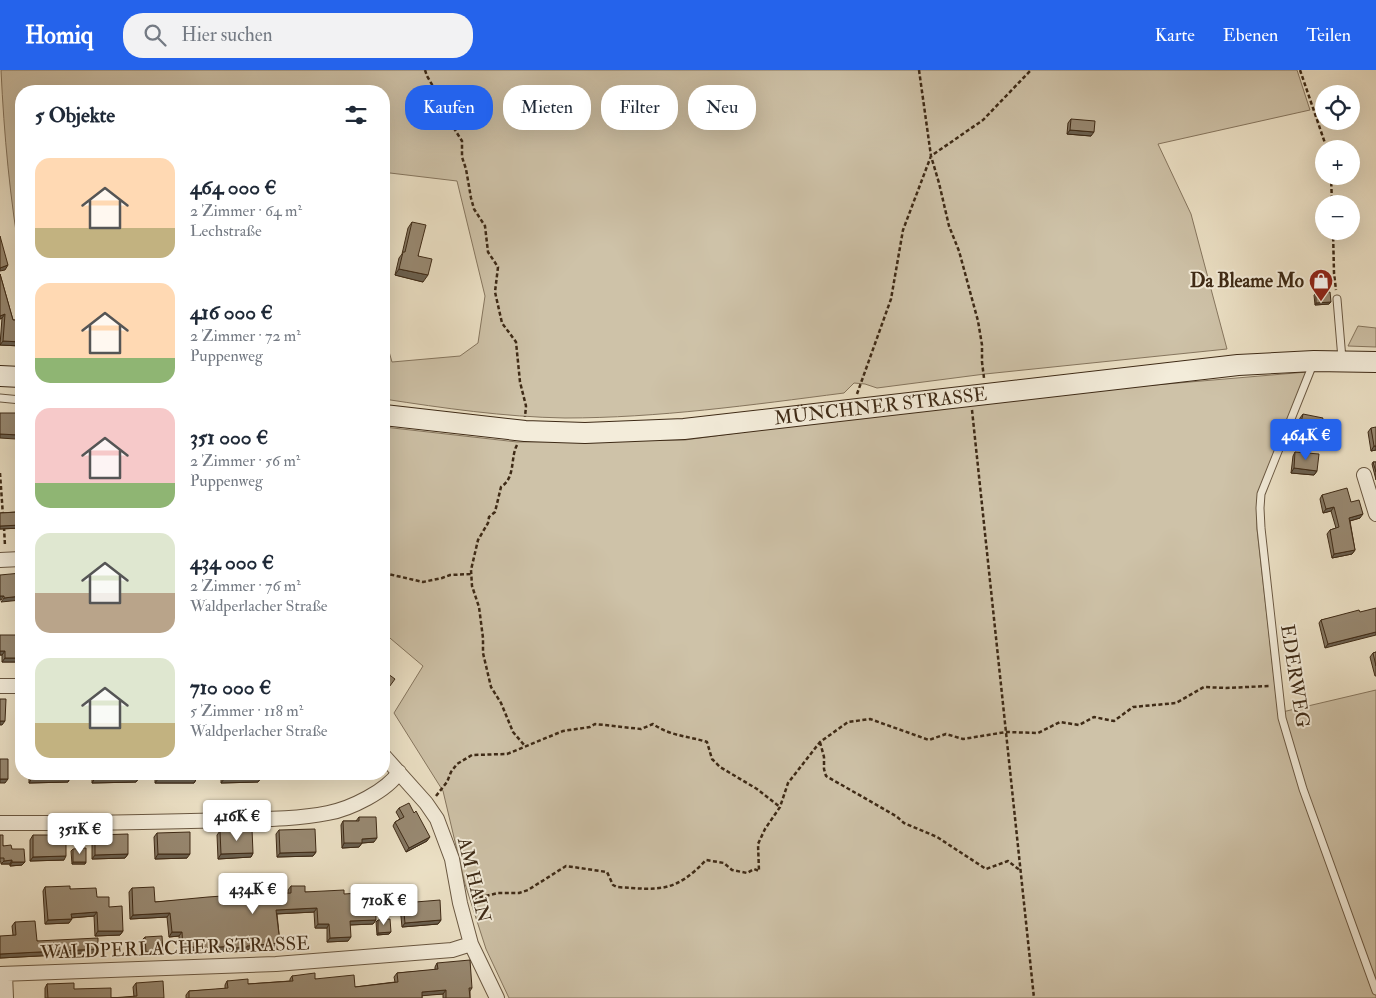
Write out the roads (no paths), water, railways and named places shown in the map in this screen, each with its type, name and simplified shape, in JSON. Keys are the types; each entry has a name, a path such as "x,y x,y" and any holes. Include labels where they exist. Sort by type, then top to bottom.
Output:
{"main road":[{"name":"MÜNCHNER STRASSE","path":"390,415 521,425 586,433 684,425 1018,387 1220,367 1314,362 1376,362"},
{"path":"0,376 15,377"}],"street":[{"path":"1364,475 1376,514"},
{"path":"0,686 15,686"},
{"name":"AM HAIN","path":"390,762 426,802 437,819 452,859 460,903 471,944 497,998"},
{"path":"0,823 147,823 290,818 329,813 365,799 394,779 399,772"},
{"name":"WALDPERLACHER STRASSE","path":"3,974 276,964 452,950 471,944"},
{"path":"3,974 6,998"}],"lane":[{"path":"1337,299 1342,362"},
{"name":"EDERWEG","path":"1314,362 1262,494 1260,508 1268,608 1282,718 1303,789 1376,991"},
{"path":"0,398 15,399"}],"place":[{"name":"Da Bleame Mo","path":"1321,302"}]}
